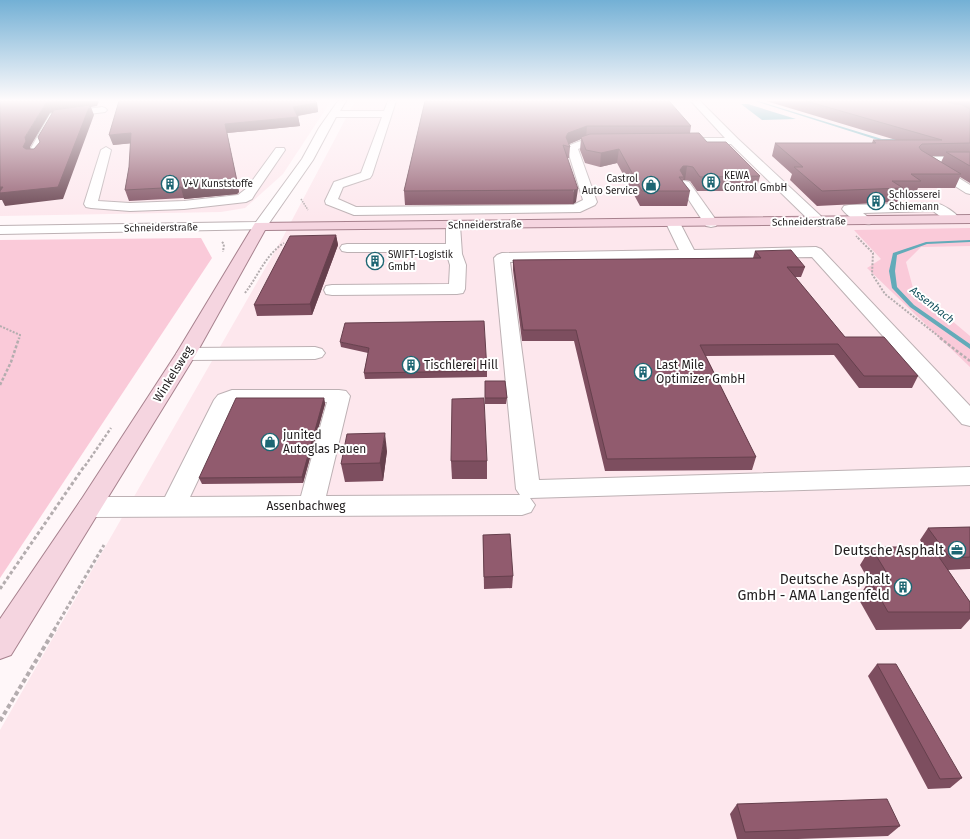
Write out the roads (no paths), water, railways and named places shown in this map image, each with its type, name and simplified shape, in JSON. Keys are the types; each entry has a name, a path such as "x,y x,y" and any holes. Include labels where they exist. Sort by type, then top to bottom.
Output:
{"main road":[{"name":"Schneiderstraße","path":"260,226 840,222 970,219"},
{"name":"Winkelsweg","path":"0,645 186,354 260,226"}],"street":[{"path":"35,157 38,152 36,148 40,140"},
{"name":"Winkelsweg","path":"260,226 307,160 318,140"},
{"path":"378,140 366,175 338,185 331,201 354,211 575,209 590,202 572,148 586,142 625,142"},
{"path":"664,142 734,141 819,222"},
{"path":"106,150 90,204 130,207 184,206 241,199 247,196 283,158 307,160"},
{"path":"970,160 922,160 970,190"},
{"path":"685,185 711,223"},
{"path":"866,221 849,209 936,207 953,219"},
{"path":"674,223 689,254"},
{"path":"332,290 457,289 458,265 454,254 452,225"},
{"name":"Schneiderstraße","path":"0,230 260,226"},
{"path":"347,248 454,248"},
{"path":"970,419 816,252 502,258 528,489 970,476"},
{"path":"186,354 315,353"},
{"path":"173,506 225,400 232,396 339,396 311,506"},
{"name":"Assenbachweg","path":"90,506 522,505"}],"waterway":[{"name":"Assenbach","path":"970,241 926,243 895,254 892,271 894,287 912,306 970,347"}],"place":[{"name":"KEWA Control GmbH","path":"711,182"},
{"name":"V+V Kunststoffe","path":"170,184"},
{"name":"Castrol Auto Service","path":"651,185"},
{"name":"Schlosserei Schiemann","path":"876,201"},
{"name":"SWIFT-Logistik GmbH","path":"375,261"},
{"name":"Tischlerei Hill","path":"411,365"},
{"name":"Last Mile Optimizer GmbH","path":"643,372"},
{"name":"junited Autoglas Pauen","path":"270,442"},
{"name":"Deutsche Asphalt","path":"957,550"},
{"name":"Deutsche Asphalt GmbH - AMA Langenfeld","path":"903,587"}]}
